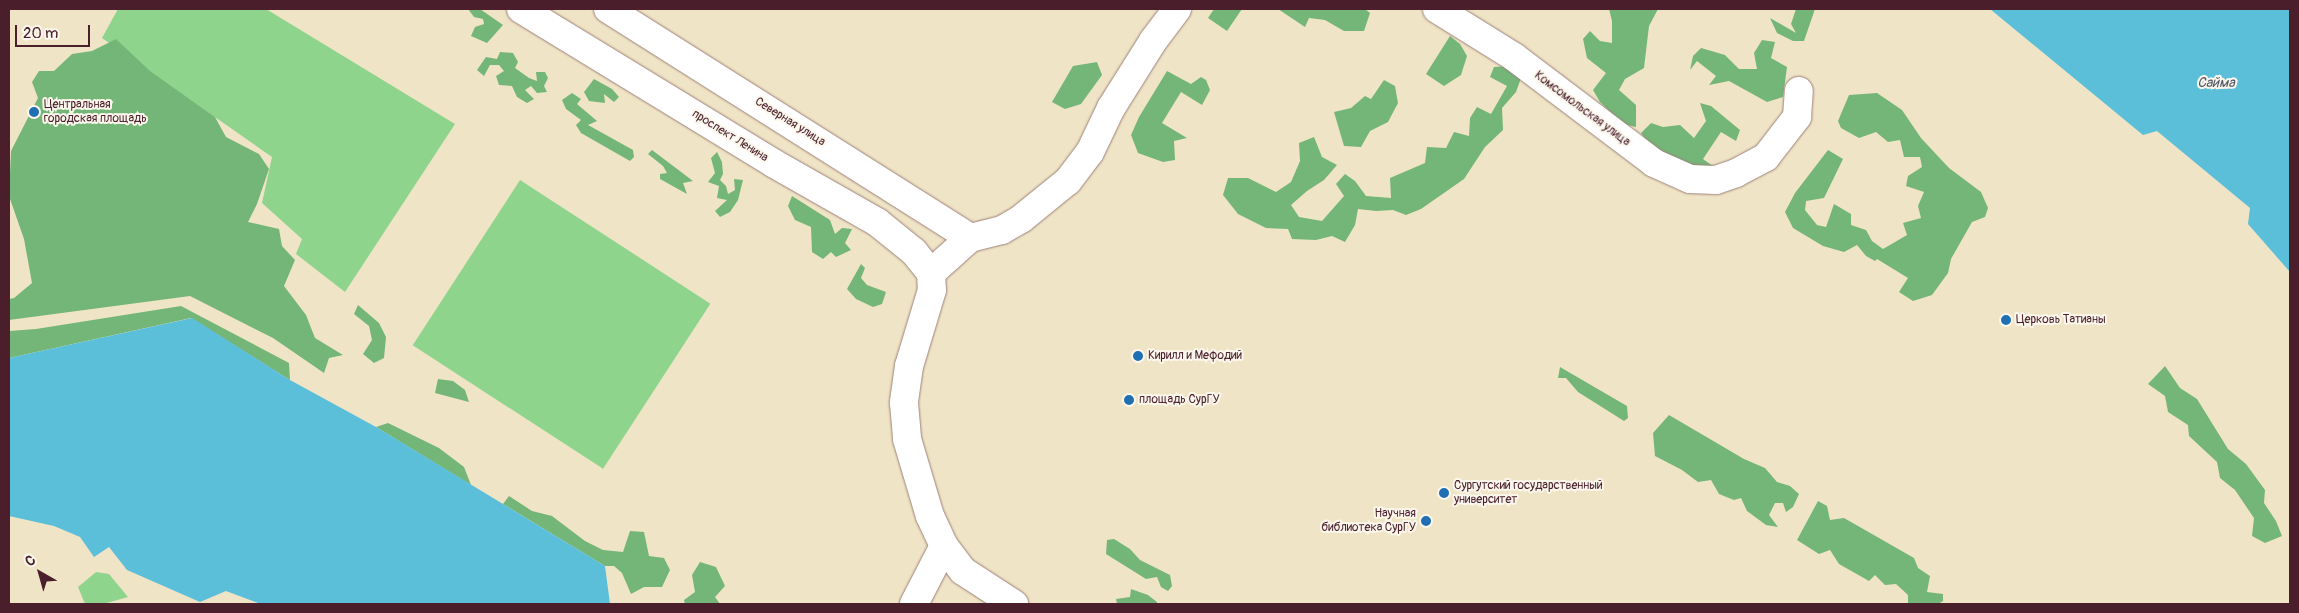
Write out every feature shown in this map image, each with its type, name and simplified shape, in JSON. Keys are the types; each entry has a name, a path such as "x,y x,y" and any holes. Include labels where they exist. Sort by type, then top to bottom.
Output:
{"street":[{"name":"проспект Ленина","path":"521,9 773,163 877,222 914,252 931,273"},
{"name":"Северная улица","path":"608,9 970,238"},
{"path":"1014,604 963,570 944,546 930,516 907,439 904,403 909,366 932,290 931,273 970,238 1008,226 1068,181 1090,152 1111,108 1153,41 1177,9"},
{"name":"Комсомольская улица","path":"1437,9 1514,58 1654,163 1690,179 1716,180 1736,173 1766,156 1797,117 1799,91"},
{"path":"914,604 944,546"}],"green space":[{"path":"118,9 266,9 455,124 345,292 296,254 302,239 262,203 272,157 102,38"},
{"path":"468,9 480,9 503,25 487,43 471,36 475,27 484,24 483,19 474,17"},
{"path":"1214,9 1242,9 1227,31 1208,18"},
{"path":"1278,9 1365,9 1370,13 1364,31 1344,31 1325,20 1309,18 1305,27"},
{"path":"1609,9 1658,9 1649,26 1644,68 1625,79 1619,90 1636,105 1636,127 1623,124 1600,102 1593,90 1606,73 1587,58 1583,39 1590,31 1600,41 1612,43 1612,21"},
{"path":"1796,9 1815,9 1804,41 1793,41 1777,33 1770,18 1796,33 1791,24"},
{"path":"1450,36 1460,44 1467,56 1461,75 1444,86 1426,74"},
{"path":"116,39 150,71 215,117 226,137 259,154 269,169 257,204 248,222 279,229 282,246 295,260 284,286 306,315 315,338 343,355 329,358 324,373 273,338 190,296 9,320 9,299 14,298 32,283 24,239 9,196 11,151 38,98 32,82 39,71 54,71 72,54 92,51"},
{"path":"1762,40 1775,42 1771,58 1787,67 1783,97 1767,102 1729,81 1709,85 1716,76 1697,61 1690,70 1693,56 1701,48 1725,55 1739,69 1757,69 1754,53"},
{"path":"500,52 513,53 518,62 515,68 529,78 537,81 536,72 545,72 548,78 544,86 547,92 537,93 531,86 525,90 534,99 527,103 517,97 512,86 499,85 496,76 504,71 499,65 490,65 484,76 477,70 486,57 497,59"},
{"path":"1097,62 1102,75 1081,104 1065,109 1052,102 1073,66"},
{"path":"1510,66 1521,78 1516,92 1502,108 1503,130 1485,147 1464,179 1421,209 1406,215 1393,210 1358,209 1355,225 1345,242 1332,236 1316,240 1292,239 1288,229 1266,228 1238,214 1223,195 1228,178 1248,178 1276,192 1291,182 1300,161 1299,143 1314,137 1322,157 1337,165 1324,180 1291,205 1299,217 1322,221 1344,196 1336,184 1345,174 1355,181 1366,196 1391,198 1390,178 1425,163 1427,147 1446,148 1454,132 1469,136 1470,118 1477,107 1491,114 1507,86 1490,77 1494,67"},
{"path":"1167,71 1191,84 1201,77 1206,80 1210,90 1202,105 1181,92 1162,123 1187,138 1174,141 1175,160 1163,162 1138,153 1131,135 1139,117"},
{"path":"594,79 612,89 619,97 614,102 604,94 605,103 589,101 584,92"},
{"path":"1384,80 1395,86 1398,103 1388,122 1370,131 1361,147 1344,146 1334,112 1351,108 1365,96 1371,99"},
{"path":"572,93 581,99 577,104 597,121 588,125 633,150 634,157 630,161 581,133 576,125 581,120 566,109 562,100"},
{"path":"1877,93 1902,110 1921,138 1949,168 1981,192 1988,208 1985,217 1972,222 1951,259 1948,273 1932,295 1913,301 1899,292 1908,278 1877,259 1875,261 1866,256 1857,245 1844,252 1823,246 1793,228 1785,212 1795,193 1828,150 1843,159 1824,198 1806,201 1805,210 1817,225 1826,227 1834,204 1851,214 1851,225 1866,230 1872,241 1883,249 1907,235 1903,223 1921,218 1918,206 1924,192 1906,186 1908,176 1922,167 1920,157 1904,157 1900,140 1888,142 1876,132 1859,138 1841,128 1838,121 1849,95"},
{"path":"1700,103 1711,106 1740,130 1736,141 1721,132 1703,159 1717,169 1706,176 1654,151 1641,133 1651,123 1663,127 1680,125 1694,138 1706,121"},
{"path":"652,150 693,181 683,183 687,194 660,179 660,174 667,173 663,166 648,154"},
{"path":"717,152 722,162 723,174 720,180 726,186 728,194 735,190 734,179 743,180 738,200 730,212 720,217 715,211 727,200 717,198 719,186 708,182 715,173 711,158"},
{"path":"520,180 710,304 603,469 413,345"},
{"path":"792,196 830,220 835,234 842,228 852,229 845,243 851,250 836,257 831,252 823,259 812,252 811,227 795,220 788,206"},
{"path":"861,264 865,268 861,278 867,285 886,292 882,304 873,307 856,299 847,289"},
{"path":"358,305 379,323 386,337 384,358 374,363 363,354 372,340 369,326 354,314"},
{"path":"181,306 289,363 290,380 191,318 9,358 9,331 36,329"},
{"path":"2165,366 2180,388 2197,399 2228,449 2246,464 2265,490 2264,503 2276,521 2282,536 2265,543 2252,536 2254,518 2235,490 2220,478 2217,462 2189,436 2188,425 2168,412 2165,396 2148,384"},
{"path":"1560,367 1627,406 1628,418 1624,421 1578,392 1566,378 1558,378"},
{"path":"438,379 453,381 465,390 469,402 435,393"},
{"path":"1669,415 1744,459 1765,468 1777,482 1790,486 1799,494 1793,507 1786,512 1783,503 1775,503 1769,515 1778,527 1766,525 1747,511 1741,498 1734,500 1719,494 1711,480 1698,482 1682,470 1655,456 1653,433"},
{"path":"388,423 439,448 464,467 471,485 376,427"},
{"path":"509,496 532,511 552,516 585,541 603,550 623,552 630,531 644,532 649,556 664,558 670,570 662,587 644,587 631,594 622,573 614,566 605,566 503,504"},
{"path":"1818,501 1827,506 1830,520 1844,518 1914,558 1918,568 1930,576 1927,592 1943,594 1943,601 1938,604 1908,604 1908,595 1896,584 1885,585 1875,575 1869,581 1839,564 1830,550 1819,554 1797,540"},
{"path":"1114,539 1130,549 1140,560 1170,575 1172,586 1168,591 1161,587 1157,577 1146,579 1106,554 1107,540"},
{"path":"700,562 716,567 725,586 715,597 720,604 685,604 684,600 695,592 692,575"},
{"path":"96,572 109,574 128,597 103,604 85,604 78,587"},
{"path":"1131,589 1148,595 1157,604 1117,604 1116,599 1130,597"}],"water":[{"name":"Сайма","path":"1990,9 2290,9 2290,272 2248,224 2250,208 2157,131 2143,135"},
{"path":"192,318 290,380 376,427 605,566 610,604 261,604 226,591 200,602 127,570 109,547 94,557 80,537 54,526 9,516 9,358"}],"place":[{"name":"Центральная городская площадь","path":"34,112"},
{"name":"Церковь Татианы","path":"2006,320"},
{"name":"Кирилл и Мефодий","path":"1138,356"},
{"name":"площадь СурГУ","path":"1129,400"},
{"name":"Сургутский государственный университет","path":"1444,493"},
{"name":"Научная библиотека СурГУ","path":"1426,521"}]}
